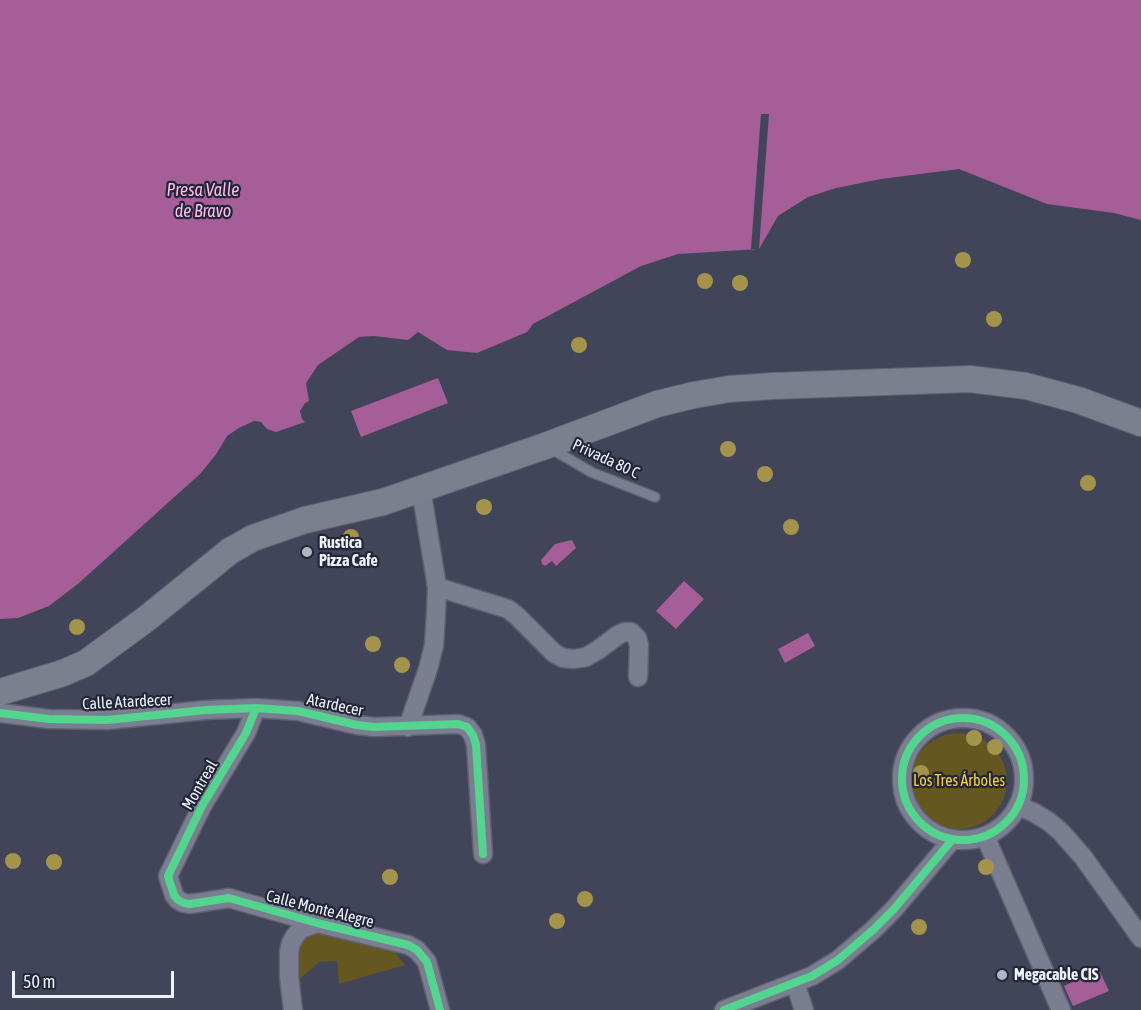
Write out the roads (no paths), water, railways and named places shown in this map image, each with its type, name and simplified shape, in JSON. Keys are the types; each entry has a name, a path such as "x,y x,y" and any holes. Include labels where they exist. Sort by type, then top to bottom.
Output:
{"main road":[{"path":"0,692 63,673 86,663 146,619 230,551 254,538 305,520 383,502 545,446 657,404 694,395 729,389 773,386 970,379 1026,386 1078,400 1141,423"}],"street":[{"path":"408,727 434,645 437,587 421,489"},
{"path":"437,587 508,609 554,653 563,658 586,657 598,651 618,635 631,632 637,638 639,645 638,677"},
{"name":"Atardecer","path":"256,708 298,711 374,727 458,724 467,728 476,745 483,854"},
{"name":"Calle Atardecer","path":"0,713 107,720 206,710 256,708"},
{"name":"Montreal","path":"168,876 202,806 246,734 256,708"},
{"path":"964,718 982,720 1004,734 1019,755 1024,772 1024,789 1018,806 1004,824 985,836 969,840 952,840 940,836 918,822 904,799 901,786 902,769 907,752 917,738 931,727 947,720 964,718"},
{"path":"1018,806 1041,816 1061,832 1083,857 1141,938"},
{"path":"985,836 1061,1010"},
{"path":"724,1010 812,976 848,952 894,909 952,840"},
{"name":"Calle Monte Alegre","path":"168,876 174,895 184,903 229,898 317,923 408,945 423,955 430,969 440,1010"},
{"path":"293,1010 289,976 291,943 301,929 317,923"},
{"path":"795,983 804,1010"}],"lane":[{"name":"Privada 80 C","path":"545,446 591,472 655,497"}],"water":[{"name":"Presa Valle de Bravo","path":"0,0 1141,0 1141,220 1114,213 1047,204 959,169 881,179 836,188 808,197 778,216 759,249 678,254 641,266 533,324 527,332 477,353 447,350 418,332 408,340 374,336 359,337 318,365 306,383 309,401 300,411 305,422 276,432 267,429 261,422 254,421 239,428 227,436 201,473 79,583 49,606 18,618 0,619"},
{"path":"438,378 448,403 361,437 351,411"},
{"path":"572,540 576,548 556,566 552,561 545,566 542,564 541,560 555,544"},
{"path":"684,581 704,599 676,629 656,611"},
{"path":"808,633 815,646 785,663 778,649"},
{"path":"1099,970 1109,991 1073,1006 1064,986"}],"place":[{"name":"Rustica Pizza Cafe","path":"307,552"},
{"name":"Megacable CIS","path":"1002,975"}],"park label":[{"name":"Los Tres Árboles","path":"959,781"}]}
